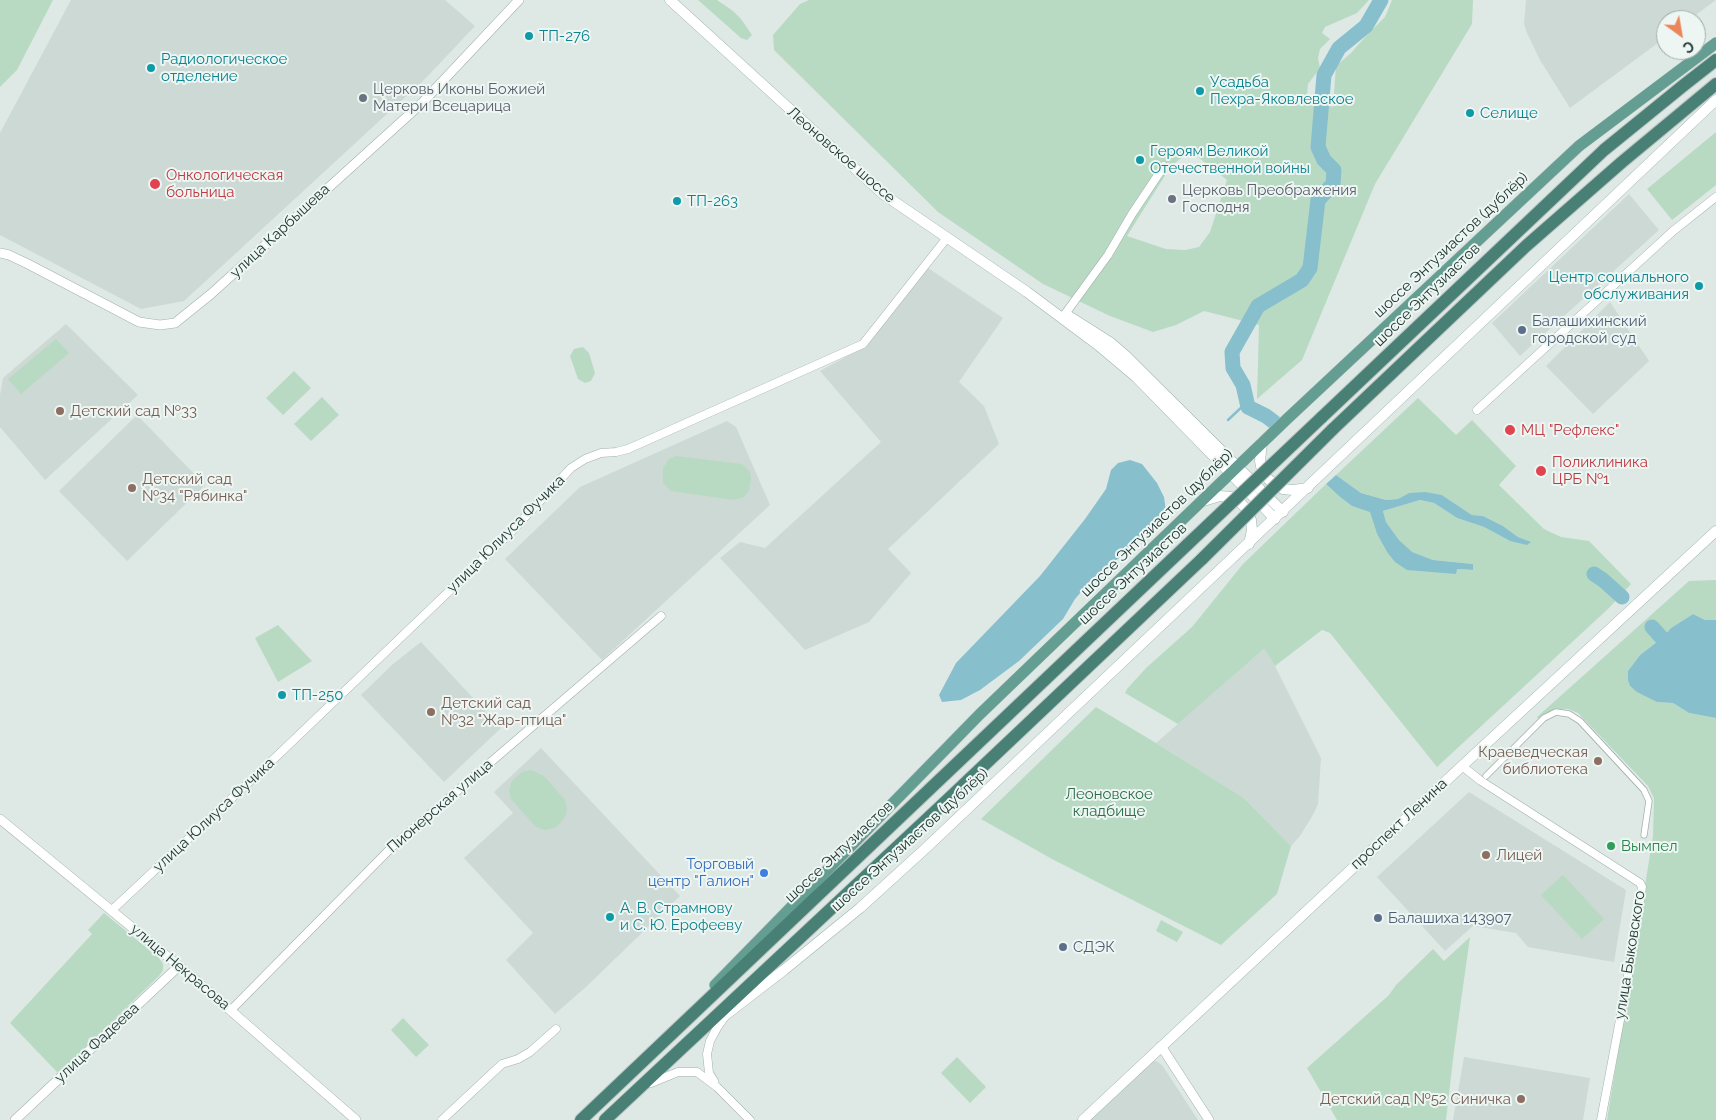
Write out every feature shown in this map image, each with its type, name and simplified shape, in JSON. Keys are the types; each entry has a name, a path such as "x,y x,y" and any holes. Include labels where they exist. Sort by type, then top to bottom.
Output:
{"highway":[{"name":"шоссе Энтузиастов","path":"581,1120 1604,150 1716,60"},
{"path":"605,1120 935,812 1202,559 1334,429 1526,246 1637,149 1716,84"}],"main road":[{"name":"Леоновское шоссе","path":"670,0 883,194 946,239 1027,292 1111,343 1126,356 1234,470"},
{"name":"шоссе Энтузиастов (дублёр)","path":"648,1056 980,714 1266,438 1579,146 1716,44"},
{"name":"шоссе Энтузиастов (дублёр)","path":"679,1051 784,970 860,908 926,848 1716,100"},
{"name":"Леоновское шоссе","path":"1027,292 1098,345 1136,377 1279,515"},
{"path":"1266,438 1260,455 1261,466 1269,480 1283,489 1308,488"},
{"path":"1199,503 1220,496 1231,497 1240,502 1247,510 1251,520 1252,530 1249,544"},
{"name":"проспект Ленина","path":"1083,1120 1716,531"}],"street":[{"name":"улица Карбышева","path":"0,253 28,264 139,322 160,326 175,323 216,290 422,103 519,0"},
{"path":"1065,314 1108,255 1132,214 1164,166"},
{"path":"1477,410 1660,242 1716,196"},
{"name":"улица Юлиуса Фучика","path":"112,910 278,755 512,531 571,468 585,459 602,453 628,449 863,344 946,239"},
{"name":"Пионерская улица","path":"230,1010 393,846 662,616"},
{"path":"1486,776 1544,718 1556,712 1569,714 1580,721 1644,790 1649,801 1644,835"},
{"name":"улица Быковского","path":"1462,766 1481,781 1640,883 1642,887 1626,988 1601,1120"},
{"name":"улица Некрасова","path":"0,819 179,966 356,1120"},
{"name":"улица Фадеева","path":"15,1120 179,966"},
{"path":"717,1087 710,1073 706,1054 717,1028 729,1012"},
{"path":"442,1120 502,1064 518,1059 530,1052 556,1029"},
{"path":"1161,1046 1209,1120"},
{"path":"634,1093 658,1079 678,1072 697,1072 717,1087 750,1120"}],"shaded area":[{"name":"Онкологическая больница","path":"71,0 445,0 475,26 426,78 184,301 141,309 0,235 0,133"},
{"path":"1526,0 1716,0 1702,10 1656,10 1656,44 1570,108 1540,60 1524,24"},
{"path":"1629,194 1659,230 1520,356 1492,323"},
{"path":"928,268 1003,318 959,382 984,406 999,444 888,549 911,573 869,622 805,650 720,558 740,542 765,548 881,442 820,371 866,346"},
{"path":"1610,302 1649,361 1593,414 1546,366"},
{"name":"Детский сад №33","path":"66,324 138,395 45,480 0,427 0,395 3,378"},
{"name":"Детский сад №34 \"Рябинка\"","path":"137,415 205,485 127,561 59,491"},
{"path":"727,421 736,427 770,505 602,660 505,559 580,487"},
{"name":"Детский сад №32 \"Жар-птица\"","path":"421,642 501,728 444,782 361,695 393,664"},
{"path":"1264,649 1275,666 1321,758 1318,804 1300,836 1291,846 1244,798 1156,743"},
{"path":"541,748 680,896 587,986 555,1014 506,960 533,933 464,858 513,813 494,792"},
{"name":"Лицей","path":"1469,792 1626,890 1614,962 1528,947 1516,933 1473,926 1445,951 1377,877"},
{"name":"Детский сад №52 Синичка","path":"1464,1057 1590,1078 1583,1120 1453,1120"},
{"path":"1156,1061 1162,1065 1198,1120 1088,1120 1150,1062"}],"green space":[{"path":"0,0 53,0 17,70 0,87"},
{"path":"698,0 717,0 741,19 752,35 747,40 741,38"},
{"path":"809,0 1369,0 1357,13 1325,27 1322,33 1330,39 1320,49 1318,58 1320,68 1308,84 1307,96 1333,107 1336,66 1385,17 1392,0 1473,0 1472,24 1375,184 1302,360 1257,399 1259,325 1204,311 1176,325 1153,332 1110,316 1043,284 938,212 774,50 773,35 800,4","holes":["1184,156 1198,157 1227,180 1210,232 1199,247 1185,250 1166,249 1127,236 1171,166"]},
{"path":"1716,132 1716,185 1672,220 1647,189"},
{"path":"56,339 69,353 21,394 8,379"},
{"path":"583,347 589,353 595,373 591,381 585,383 578,379 570,356 574,349"},
{"path":"294,371 311,388 283,415 266,398"},
{"path":"322,397 339,415 311,441 294,424"},
{"path":"1418,398 1456,435 1472,420 1516,466 1499,485 1544,529 1561,537 1589,541 1631,584 1609,608 1437,767 1330,633 1322,630 1275,666 1264,649 1178,724 1125,693 1146,668 1192,627 1243,564 1326,484 1352,506 1370,511 1377,534 1387,552 1456,574 1456,569 1472,570 1473,564 1433,560 1411,552 1399,540 1386,522 1383,511 1420,500 1434,503 1457,518 1484,527 1510,541 1525,540 1483,516 1472,515 1442,495 1409,493 1398,499 1386,500 1361,493 1336,475"},
{"path":"676,456 742,464 750,472 749,491 744,497 734,500 671,491 663,483 663,468 669,459"},
{"path":"1716,580 1716,620 1705,620 1693,614 1671,628 1662,638 1640,655 1628,671 1630,686 1657,702 1673,703 1689,713 1716,718 1716,1120 1607,1120 1653,836 1654,798 1648,786 1578,713 1568,709 1555,710 1540,720 1537,717 1689,581"},
{"path":"278,625 312,661 278,682 255,638"},
{"name":"Леоновское кладбище","path":"1096,707 1244,798 1291,846 1277,894 1221,945 1052,859 981,819"},
{"path":"531,770 544,776 565,800 566,815 555,828 545,830 536,827 511,799 509,790 512,781 522,772"},
{"path":"1563,875 1604,919 1582,939 1541,895"},
{"path":"104,913 159,958 163,964 163,970 58,1073 10,1023 92,934 88,930"},
{"path":"1161,920 1183,932 1177,942 1156,931"},
{"path":"1470,937 1446,1120 1337,1120 1307,1068 1389,995 1396,985 1433,949 1444,961"},
{"path":"403,1018 429,1045 416,1057 391,1030"},
{"path":"957,1057 986,1087 970,1103 941,1073"}],"water":[{"path":"1130,460 1142,464 1157,483 1164,497 1166,511 1119,558 1094,577 1075,599 1063,619 1019,661 980,690 961,700 942,702 939,695 956,663 1040,576 1106,489 1111,470 1118,463"},
{"path":"1336,475 1361,493 1386,500 1398,499 1409,493 1425,492 1442,495 1472,515 1483,516 1503,526 1518,537 1531,542 1527,545 1510,541 1484,527 1457,518 1434,503 1420,500 1383,511 1386,522 1399,540 1412,552 1433,560 1473,564 1473,570 1457,569 1456,574 1407,570 1395,562 1387,552 1377,534 1370,512 1352,506 1326,484"},
{"path":"1693,614 1705,620 1716,620 1716,718 1689,713 1673,703 1657,702 1637,692 1630,686 1628,680 1628,671 1640,655 1662,638 1671,628"}],"waterway":[{"path":"1274,422 1248,407 1243,385 1233,368 1232,352 1258,306 1302,280 1310,268 1318,200 1333,184 1334,170 1324,160 1318,147 1324,75 1339,48 1366,26 1381,0"},
{"path":"1228,420 1246,403"},
{"path":"1594,574 1622,597"},
{"path":"1652,627 1670,647 1703,662 1716,663"}],"place":[{"name":"ТП-276","path":"529,36"},
{"name":"Радиологическое отделение","path":"151,68"},
{"name":"Усадьба Пехра-Яковлевское","path":"1200,91"},
{"name":"Церковь Иконы Божией Матери Всецарица","path":"363,98"},
{"name":"Селище","path":"1470,113"},
{"name":"Героям Великой Отечественной войны","path":"1140,160"},
{"name":"Онкологическая больница","path":"155,184"},
{"name":"Церковь Преображения Господня","path":"1172,199"},
{"name":"ТП-263","path":"677,201"},
{"name":"Центр социального обслуживания","path":"1699,286"},
{"name":"Балашихинский городской суд","path":"1522,330"},
{"name":"Детский сад №33","path":"60,411"},
{"name":"МЦ \"Рефлекс\"","path":"1510,430"},
{"name":"Поликлиника ЦРБ №1","path":"1541,471"},
{"name":"Детский сад №34 \"Рябинка\"","path":"132,488"},
{"name":"ТП-250","path":"282,695"},
{"name":"Детский сад №32 \"Жар-птица\"","path":"431,712"},
{"name":"Краеведческая библиотека","path":"1598,761"},
{"name":"Вымпел","path":"1611,846"},
{"name":"Лицей","path":"1486,855"},
{"name":"Торговый центр \"Галион\"","path":"764,873"},
{"name":"А. В. Страмнову и С. Ю. Ерофееву","path":"610,917"},
{"name":"Балашиха 143907","path":"1378,918"},
{"name":"СДЭК","path":"1063,947"},
{"name":"Детский сад №52 Синичка","path":"1521,1099"}]}
